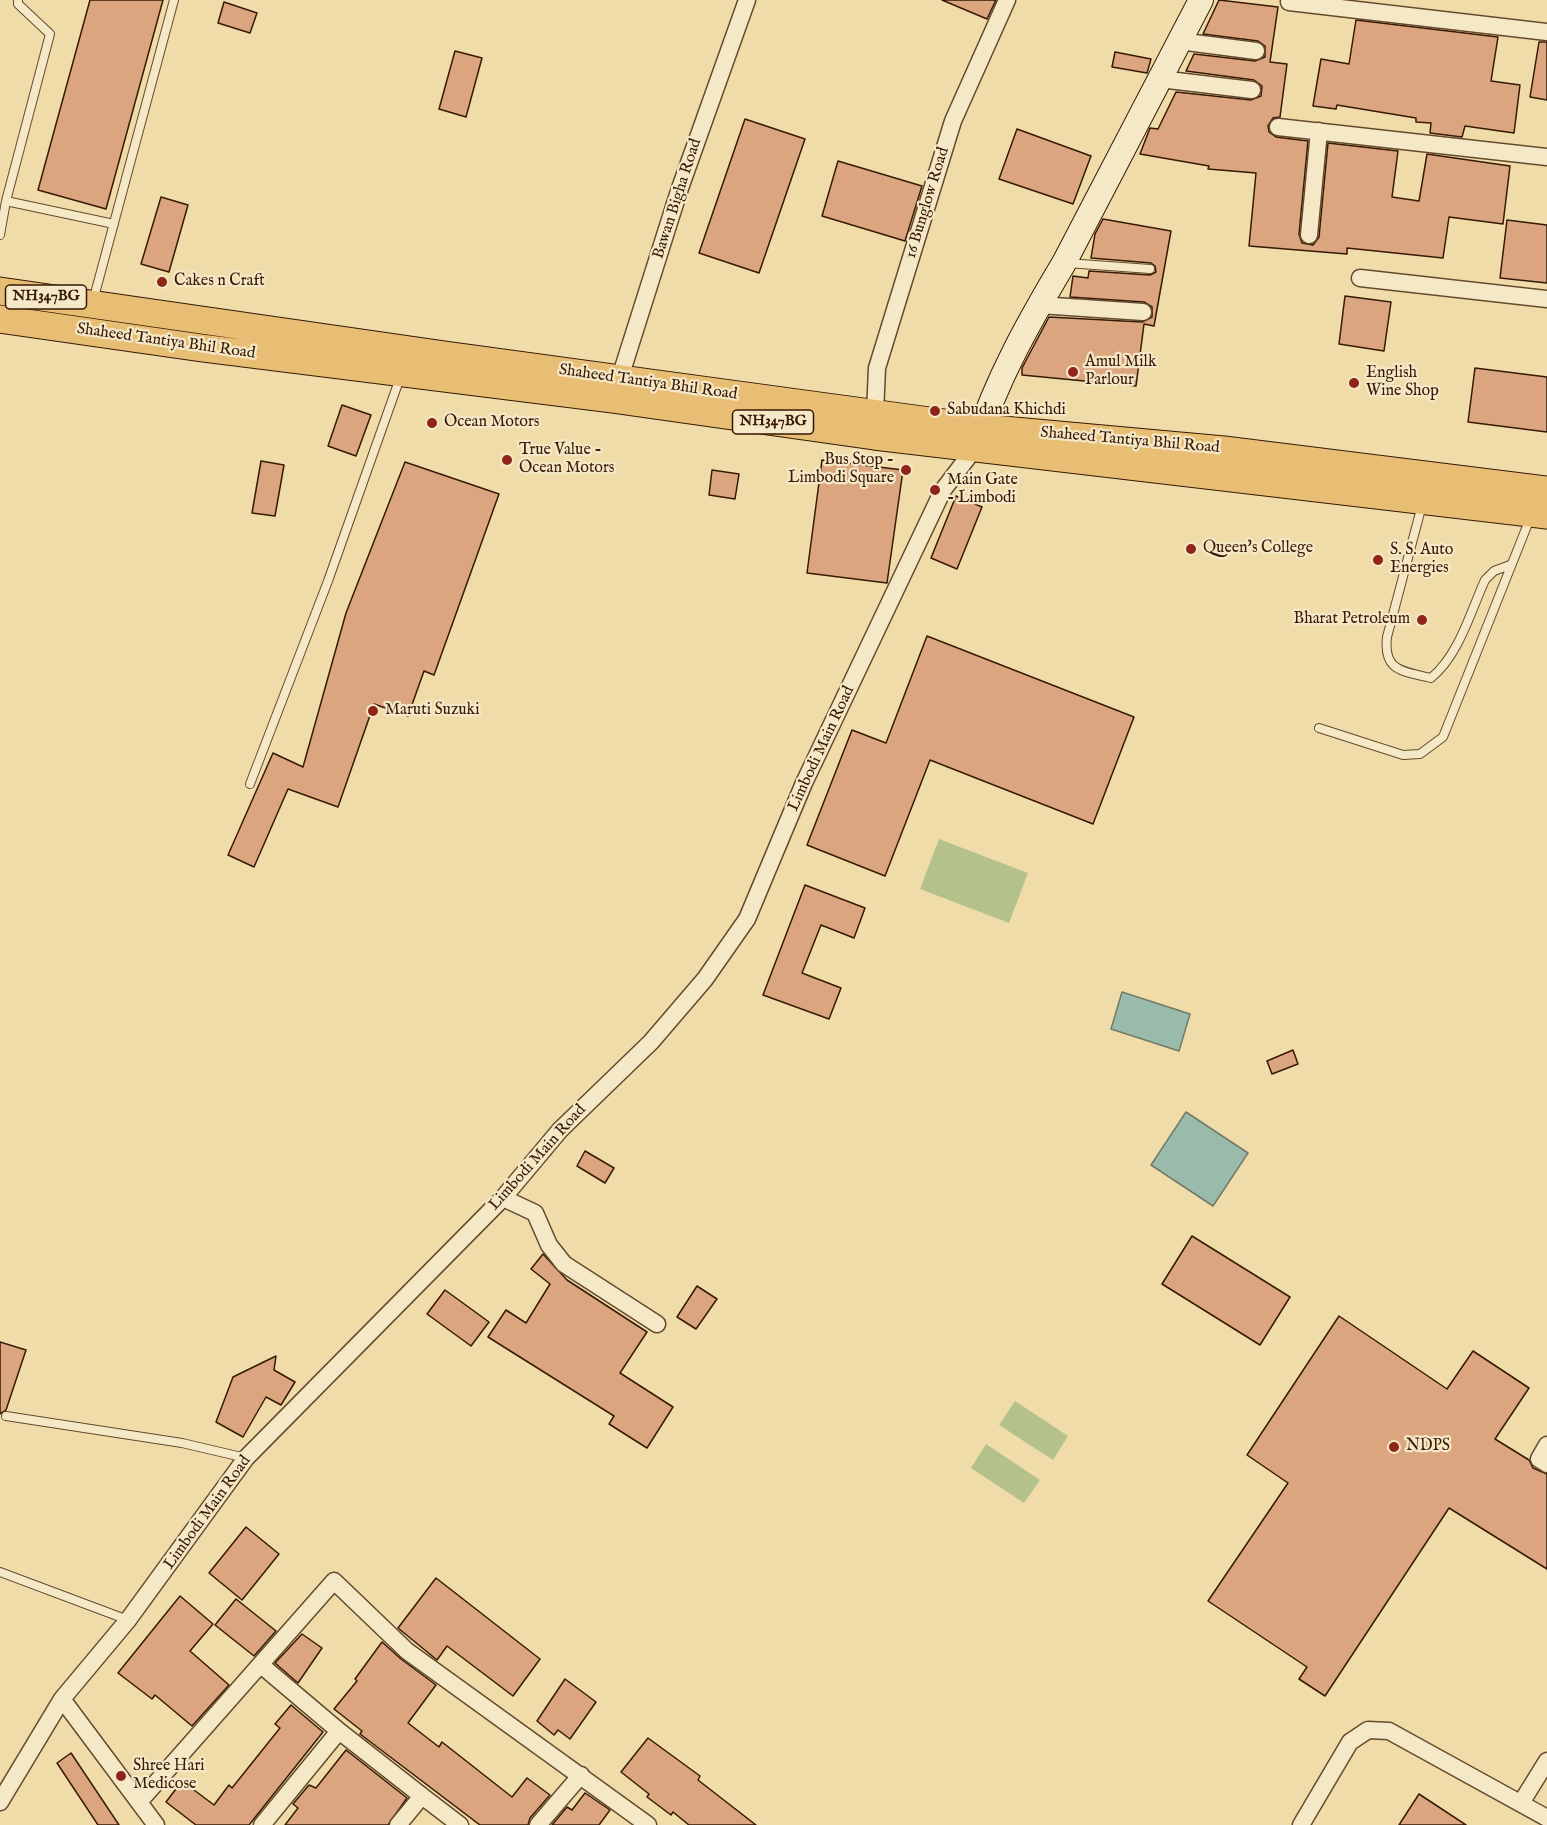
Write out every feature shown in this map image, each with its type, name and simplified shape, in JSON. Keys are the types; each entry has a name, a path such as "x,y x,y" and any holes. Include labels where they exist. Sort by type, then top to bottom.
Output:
{"main road":[{"name":"Shaheed Tantiya Bhil Road","path":"0,291 616,389 1423,501 1539,514"},
{"name":"Shaheed Tantiya Bhil Road","path":"0,319 402,372 875,413 978,438 1224,450 1547,490"}],"street":[{"name":"Bawan Bigha Road","path":"616,389 679,191 747,0"},
{"name":"16 Bunglow Road","path":"875,413 877,368 953,121 1007,0"},
{"path":"978,438 996,389 1201,0"},
{"path":"1289,2 1547,32"},
{"path":"1179,42 1256,51"},
{"path":"1160,79 1252,90"},
{"path":"1278,127 1547,156"},
{"path":"1309,235 1319,132"},
{"path":"1360,278 1547,299"},
{"path":"1039,305 1143,312"},
{"name":"Limbodi Main Road","path":"0,1802 62,1699 128,1620 229,1485 246,1458 503,1198 560,1130 651,1042 705,979 747,919 804,783 943,490 978,438"},
{"path":"503,1198 535,1213 549,1245 564,1264 657,1324"},
{"path":"1547,1445 1539,1459 1547,1464"},
{"path":"140,1802 334,1581 407,1652 648,1825"},
{"path":"261,1665 339,1731 460,1825"},
{"path":"62,1699 156,1825"},
{"path":"1301,1825 1350,1742 1368,1730 1389,1731 1547,1818"},
{"path":"262,1825 339,1731"},
{"path":"1521,1803 1547,1761"},
{"path":"538,1825 581,1775"},
{"path":"398,1825 422,1796"}],"lane":[{"path":"0,236 6,201 50,34 18,4 18,0"},
{"path":"92,304 174,0"},
{"path":"6,201 114,224"},
{"path":"1064,263 1150,269"},
{"path":"250,784 328,581 402,372"},
{"path":"1423,501 1387,637 1385,654 1390,663 1400,670 1431,678 1443,668 1451,654 1485,580 1494,571 1510,566"},
{"path":"1319,728 1403,756 1420,754 1443,737 1510,566 1539,514"},
{"path":"6,1416 182,1443 246,1458"},
{"path":"0,1572 128,1620"}],"green space":[{"path":"939,839 1028,873 1009,923 920,889"},
{"path":"1015,1401 1068,1436 1053,1460 999,1425"},
{"path":"986,1444 1040,1480 1024,1503 971,1468"}],"shaded area":[{"path":"1122,992 1190,1014 1179,1051 1111,1029"},
{"path":"1186,1112 1248,1153 1213,1206 1151,1165"}],"building":[{"path":"90,0 163,0 106,209 38,190"},
{"path":"942,0 996,0 987,19"},
{"path":"1219,0 1278,7 1270,62 1287,64 1280,117 1273,118 1268,126 1269,132 1276,137 1308,141 1299,234 1302,243 1313,245 1319,237 1328,143 1398,151 1392,197 1419,201 1427,154 1510,166 1503,224 1449,217 1443,258 1347,248 1347,254 1249,246 1256,173 1208,169 1209,166 1140,154 1150,128 1158,129 1176,92 1251,100 1261,96 1262,86 1254,80 1186,71 1194,54 1255,61 1265,57 1265,46 1258,41 1203,34"},
{"path":"224,2 257,13 250,33 218,23"},
{"path":"1356,20 1498,37 1491,81 1520,85 1514,133 1465,126 1462,137 1430,133 1431,123 1416,122 1416,118 1337,105 1336,109 1313,106 1321,59 1349,64"},
{"path":"1539,42 1547,42 1547,100 1530,97"},
{"path":"455,51 482,58 466,117 439,109"},
{"path":"1115,52 1151,59 1147,73 1112,67"},
{"path":"745,119 805,139 759,273 699,253"},
{"path":"1017,129 1091,156 1073,204 999,179"},
{"path":"838,161 922,186 905,241 822,216"},
{"path":"161,197 188,205 169,272 141,264"},
{"path":"1103,219 1171,231 1154,326 1144,324 1136,386 1022,375 1022,368 1049,317 1142,322 1152,317 1152,307 1144,302 1070,297 1073,276 1088,278 1089,271 1150,275 1156,272 1155,266 1151,263 1091,258 1095,234"},
{"path":"1507,220 1547,225 1547,283 1500,278"},
{"path":"1345,296 1391,302 1384,351 1339,344"},
{"path":"1475,368 1547,377 1547,432 1468,422"},
{"path":"342,405 371,415 356,456 328,446"},
{"path":"822,460 903,470 887,583 807,573"},
{"path":"261,461 284,465 275,516 252,513"},
{"path":"405,462 499,494 434,675 424,671 408,716 374,704 338,807 288,789 254,867 228,855 273,753 303,767 346,613"},
{"path":"712,470 739,474 735,499 709,495"},
{"path":"956,496 982,507 957,569 931,558"},
{"path":"927,636 1134,717 1093,824 930,760 885,876 807,845 852,730 886,743"},
{"path":"805,885 865,908 854,938 821,925 802,973 841,988 829,1019 763,995"},
{"path":"1293,1050 1298,1064 1272,1074 1267,1061"},
{"path":"585,1151 614,1168 605,1183 577,1166"},
{"path":"1192,1236 1290,1297 1260,1345 1162,1284"},
{"path":"543,1254 567,1280 647,1332 620,1373 673,1407 647,1448 609,1424 614,1416 488,1337 506,1310 526,1323 550,1284 531,1269"},
{"path":"697,1286 717,1299 696,1329 677,1317"},
{"path":"445,1290 489,1322 471,1346 427,1314"},
{"path":"1339,1316 1447,1389 1473,1351 1529,1388 1495,1439 1529,1460 1533,1468 1547,1474 1547,1569 1449,1508 1325,1696 1299,1679 1307,1667 1208,1601 1288,1483 1247,1455"},
{"path":"0,1342 26,1350 6,1410 0,1414"},
{"path":"276,1356 274,1370 295,1382 281,1405 266,1397 243,1437 216,1422 233,1377"},
{"path":"246,1527 279,1554 242,1600 209,1573"},
{"path":"436,1578 540,1659 513,1696 447,1646 437,1660 398,1628"},
{"path":"180,1596 213,1624 190,1651 229,1685 192,1726 155,1695 152,1699 118,1673"},
{"path":"236,1599 276,1631 254,1656 215,1625"},
{"path":"302,1634 322,1648 298,1683 275,1663"},
{"path":"382,1642 436,1685 408,1723 439,1747 442,1742 512,1797 527,1778 550,1795 530,1818 528,1825 480,1825 360,1734 362,1731 334,1709 357,1681 355,1679"},
{"path":"565,1679 596,1702 570,1739 558,1730 554,1735 537,1721"},
{"path":"291,1705 323,1732 249,1825 196,1825 166,1802 182,1781 214,1805 229,1785 232,1788 280,1728 275,1724"},
{"path":"648,1738 700,1776 698,1780 756,1825 689,1825 673,1812 671,1815 647,1797 649,1794 621,1772"},
{"path":"346,1750 407,1798 388,1825 285,1825 298,1808 293,1804 309,1785 316,1788"},
{"path":"71,1753 119,1825 98,1825 57,1763"},
{"path":"585,1793 610,1810 599,1825 552,1825 567,1807 572,1810"},
{"path":"1419,1794 1466,1825 1399,1825"}],"place":[{"name":"Cakes n Craft","path":"162,282"},
{"name":"Amul Milk Parlour","path":"1073,372"},
{"name":"English Wine Shop","path":"1354,383"},
{"name":"Sabudana Khichdi","path":"935,411"},
{"name":"Ocean Motors","path":"432,423"},
{"name":"True Value - Ocean Motors","path":"507,460"},
{"name":"Bus Stop - Limbodi Square","path":"906,470"},
{"name":"Main Gate - Limbodi","path":"935,490"},
{"name":"Queen's College","path":"1191,549"},
{"name":"S. S. Auto Energies","path":"1378,560"},
{"name":"Bharat Petroleum","path":"1422,620"},
{"name":"Maruti Suzuki","path":"373,711"},
{"name":"NDPS","path":"1394,1447"},
{"name":"Shree Hari Medicose","path":"121,1776"}]}
